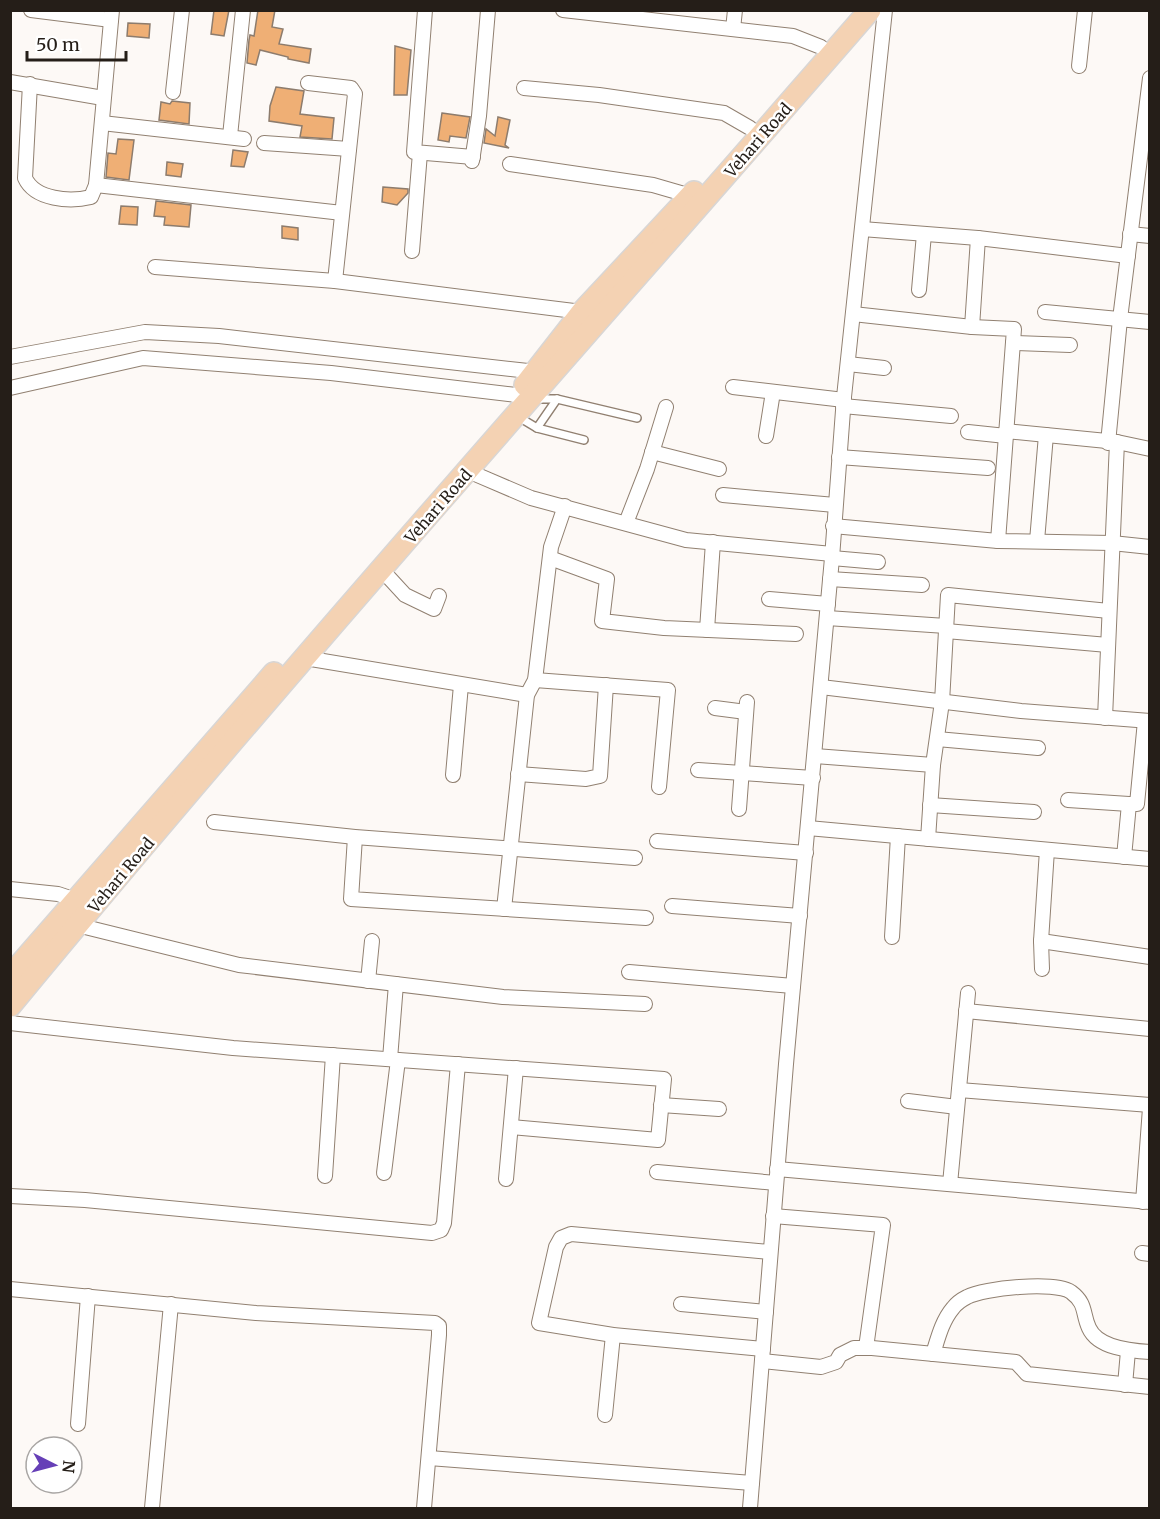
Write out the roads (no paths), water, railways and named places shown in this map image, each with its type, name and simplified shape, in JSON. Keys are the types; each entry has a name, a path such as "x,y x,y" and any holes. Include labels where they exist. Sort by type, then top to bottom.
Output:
{"main road":[{"name":"Vehari Road","path":"10,1006 305,658 517,416 538,390 582,312 691,196 853,10"},
{"name":"Vehari Road","path":"10,976 76,900 538,390 870,10"}],"street":[{"path":"30,84 25,178 29,187 46,196 84,199 91,197 96,185 111,15 31,10"},
{"path":"173,92 182,10"},
{"path":"102,123 237,138 243,10"},
{"path":"425,10 414,152 472,159 479,116 488,10"},
{"path":"563,10 618,13 793,36 821,47"},
{"path":"733,29 735,10"},
{"path":"750,1509 839,457 885,10"},
{"path":"1079,66 1085,10"},
{"path":"1105,718 1112,543 1112,442 1120,319 1130,234 1145,158 1149,78"},
{"path":"10,82 103,98"},
{"path":"308,83 354,90 335,281"},
{"path":"524,88 599,95 724,113 750,128"},
{"path":"264,143 349,149"},
{"path":"412,251 420,153"},
{"path":"510,164 652,185 691,196"},
{"path":"96,185 342,213"},
{"path":"862,229 978,238 1128,256"},
{"path":"919,290 924,234"},
{"path":"1130,234 1149,236"},
{"path":"972,327 978,238"},
{"path":"155,267 335,281 582,312"},
{"path":"1045,312 1149,322"},
{"path":"853,314 972,327 1014,329 998,541"},
{"path":"10,357 145,332 219,336 419,360 538,390"},
{"path":"1014,343 1070,345"},
{"path":"387,380 389,356"},
{"path":"10,388 142,358 331,373 417,383 538,390"},
{"path":"417,383 419,360"},
{"path":"848,364 884,368"},
{"path":"733,387 951,416"},
{"path":"766,436 773,392"},
{"path":"626,524 666,407"},
{"path":"968,432 1046,435 1149,448 1149,433"},
{"path":"1037,541 1046,435"},
{"path":"652,452 719,469"},
{"path":"839,457 988,468"},
{"path":"468,471 531,498 686,540 878,562"},
{"path":"723,495 835,505"},
{"path":"504,909 527,695 535,680 551,547 565,506"},
{"path":"833,526 998,541 1112,543 1149,547"},
{"path":"707,630 713,542"},
{"path":"550,558 607,579 602,621 707,630 796,634"},
{"path":"382,570 405,595 434,609 439,596"},
{"path":"830,579 922,585"},
{"path":"928,838 933,765 942,702 948,595 1109,611"},
{"path":"769,599 827,611 946,629 1108,645"},
{"path":"305,658 527,695"},
{"path":"535,680 668,690 659,787"},
{"path":"453,775 461,685"},
{"path":"518,774 586,778 600,776 606,685"},
{"path":"821,687 1021,711 1147,721 1139,805 1124,857"},
{"path":"715,708 747,707 739,809"},
{"path":"937,740 1038,748"},
{"path":"815,756 933,765"},
{"path":"698,770 813,778"},
{"path":"1068,800 1139,805"},
{"path":"930,805 1034,812"},
{"path":"214,822 355,837 634,858"},
{"path":"808,828 1149,859"},
{"path":"892,937 898,836"},
{"path":"355,837 351,899 646,918"},
{"path":"657,841 806,853"},
{"path":"1042,969 1041,942 1047,850"},
{"path":"10,889 58,894 76,900"},
{"path":"672,906 800,916"},
{"path":"77,925 239,965 503,997 645,1004"},
{"path":"368,981 372,941"},
{"path":"1041,942 1149,957"},
{"path":"629,972 793,986"},
{"path":"384,1173 394,1059 396,984"},
{"path":"950,1184 968,993"},
{"path":"966,1011 1149,1029"},
{"path":"10,1023 233,1048 664,1079 658,1140 511,1127"},
{"path":"325,1176 333,1055"},
{"path":"10,1196 85,1200 432,1233 441,1230 444,1222 458,1064"},
{"path":"506,1179 516,1068"},
{"path":"657,1172 950,1184 1146,1202 1149,1106 959,1090"},
{"path":"908,1101 957,1107"},
{"path":"661,1105 718,1109"},
{"path":"773,1216 883,1225 866,1348"},
{"path":"771,1252 571,1234 561,1238 556,1247 539,1323 762,1355 821,1367 836,1362 840,1355 854,1348 866,1348 1016,1362 1027,1374 1149,1387"},
{"path":"933,1354 941,1326 954,1306 968,1296 1005,1289 1051,1285 1070,1291 1084,1306 1089,1328 1097,1340 1128,1351 1149,1352"},
{"path":"10,1289 256,1313 435,1323 439,1326 439,1335 424,1509"},
{"path":"78,1424 88,1296"},
{"path":"152,1509 171,1304"},
{"path":"681,1304 766,1312"},
{"path":"605,1415 613,1335"},
{"path":"1125,1385 1128,1351"},
{"path":"429,1458 752,1482"}],"lane":[{"path":"537,428 538,390 636,418"},
{"path":"517,416 537,428 584,440"}]}
